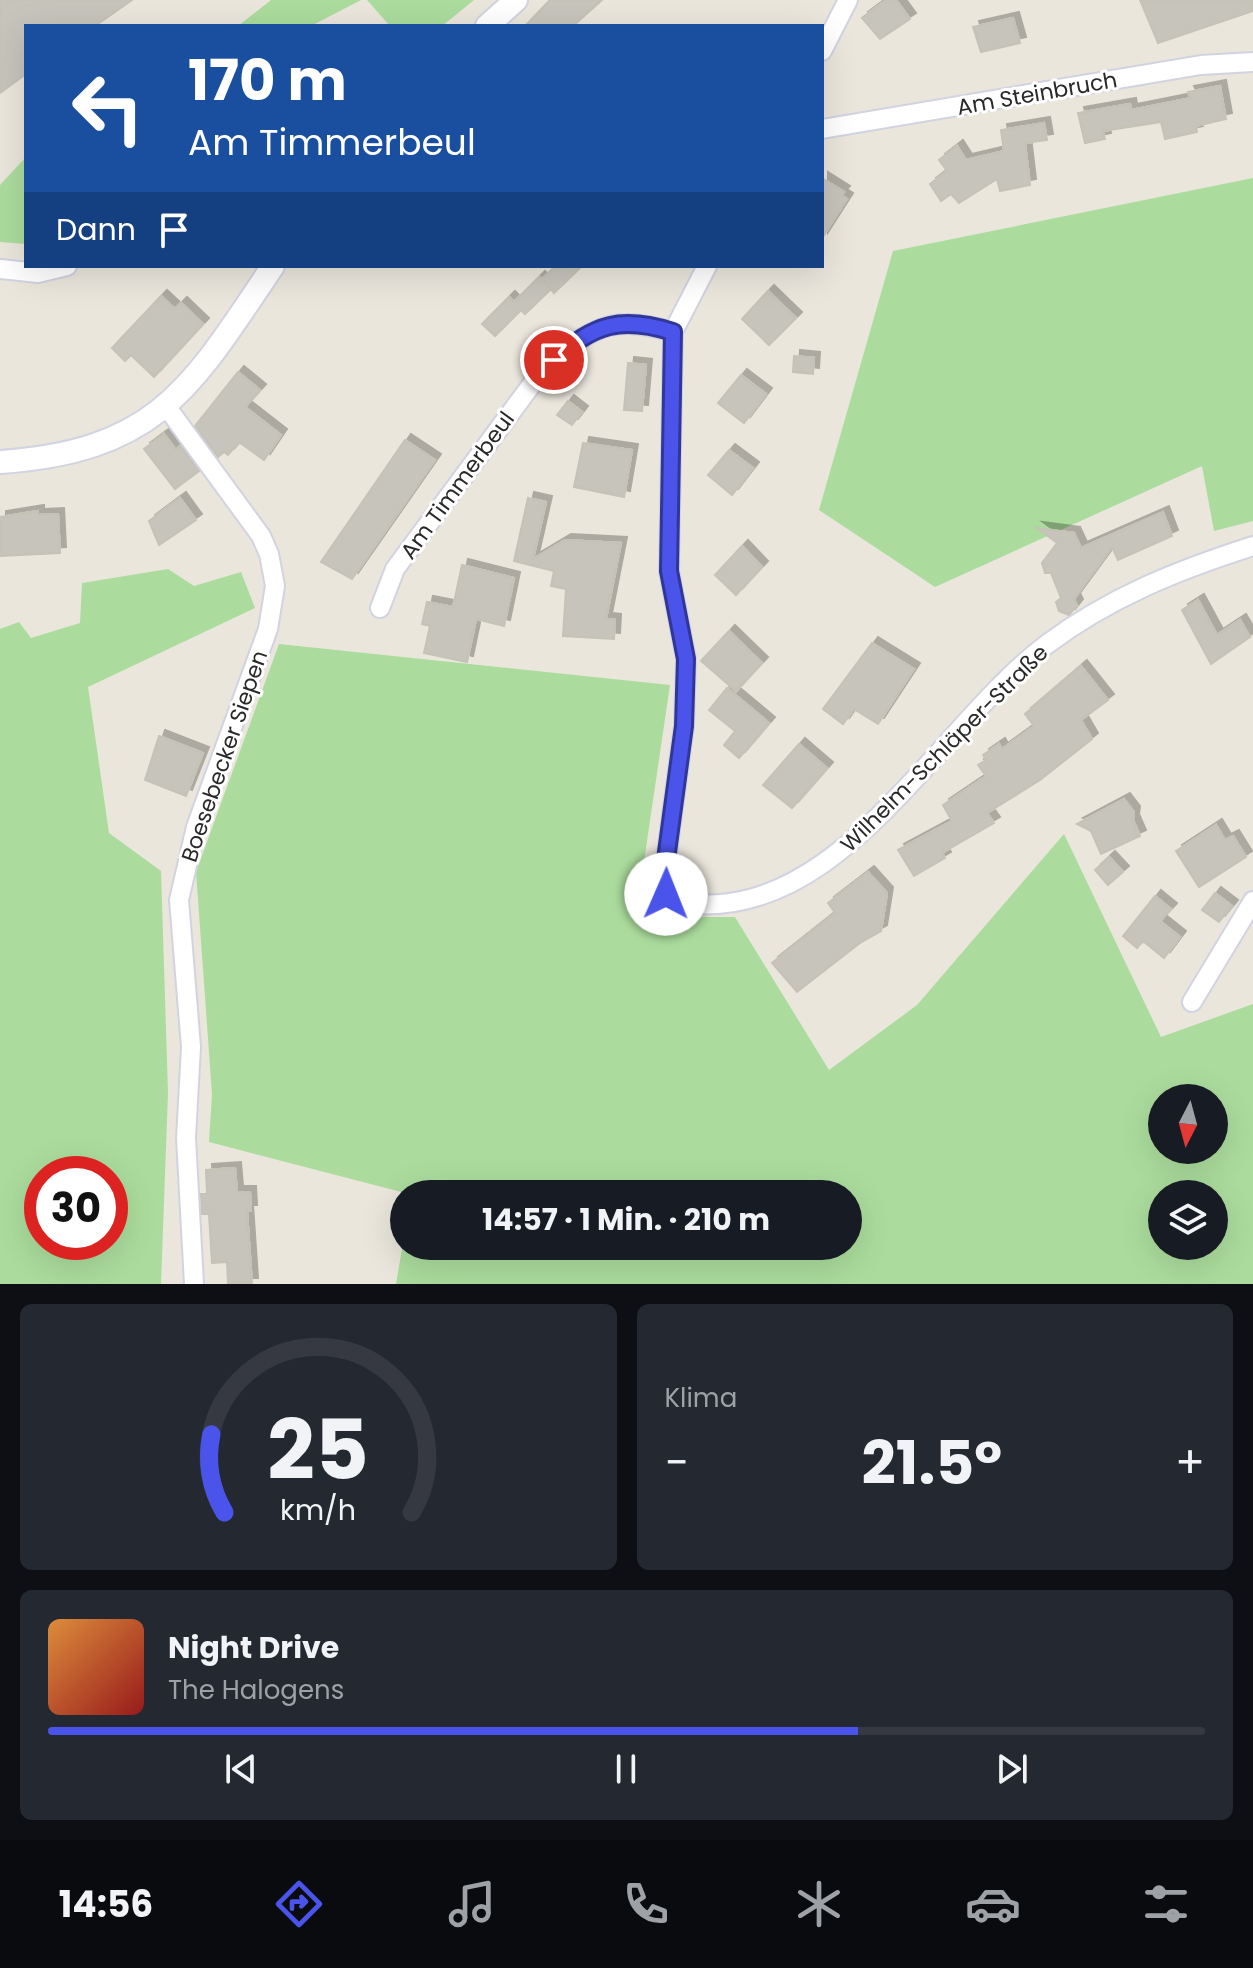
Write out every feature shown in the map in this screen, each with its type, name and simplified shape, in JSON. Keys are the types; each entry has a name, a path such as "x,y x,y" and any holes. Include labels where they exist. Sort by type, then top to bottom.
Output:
{"street":[{"path":"489,24 516,0"},
{"path":"824,47 848,0"},
{"name":"Am Steinbruch","path":"824,129 1201,65 1253,62"},
{"path":"0,269 38,273 59,268"},
{"path":"0,462 75,454 102,445 125,435 166,406 216,351 269,268"},
{"path":"673,332 706,268"},
{"name":"Am Timmerbeul","path":"380,608 395,569 541,372 581,339 622,322 642,322 673,332"},
{"name":"Wilhelm-Schläper-Straße","path":"673,332 669,571 686,659 684,726 663,882 672,901 694,905 757,897 833,858 910,784 974,712 1044,647 1135,588 1194,564 1253,546"},
{"name":"Boesebecker Siepen","path":"166,406 261,536 269,554 275,586 265,640 196,827 179,900 191,1047 186,1138 194,1284"},
{"path":"1192,1002 1253,901"}],"green space":[{"path":"271,0 361,0 315,24 241,24"},
{"path":"367,0 474,0 444,24 388,24"},
{"path":"24,159 24,244 0,242 0,185"},
{"path":"1253,178 1253,521 1214,531 1202,466 935,587 819,510 893,251"},
{"path":"168,569 194,586 241,572 255,608 88,687 109,833 161,871 168,1093 161,1284 0,1284 0,629 19,622 31,638 80,623 82,583"},
{"path":"279,644 670,685 637,909 677,917 735,917 829,1070 917,1005 1064,834 1161,1037 1253,1004 1253,1284 396,1284 400,1260 862,1260 862,1180 390,1180 390,1189 209,1142 212,1094 196,872"}],"building":[{"path":"0,0 132,0 98,24 24,24 24,75 0,93"},
{"path":"550,0 602,0 575,24 527,24"},
{"path":"886,0 896,0 910,19 880,39 862,18"},
{"path":"1140,0 1253,0 1253,11 1158,43"},
{"path":"1013,18 1020,43 981,52 973,27"},
{"path":"1220,86 1226,119 1196,126 1197,132 1165,139 1161,122 1103,131 1105,139 1085,143 1078,113 1130,104 1131,110 1191,98 1188,92"},
{"path":"1044,123 1047,140 1025,143 1030,185 1000,191 997,179 959,203 951,194 941,201 930,184 947,171 939,160 957,146 966,160 1004,151 1001,130"},
{"path":"824,179 844,192 841,195 847,199 824,235"},
{"path":"554,268 580,268 554,293 542,279"},
{"path":"539,277 551,289 525,314 521,310 495,336 482,324 509,297 514,302"},
{"path":"768,291 796,318 769,345 742,319"},
{"path":"161,296 175,309 181,303 203,324 154,377 131,355 125,361 112,348"},
{"path":"794,356 814,358 813,374 793,372"},
{"path":"628,363 646,365 642,411 624,410"},
{"path":"238,372 260,390 245,407 281,435 264,460 239,442 228,455 224,452 218,457 195,426"},
{"path":"741,375 766,394 744,423 718,403"},
{"path":"568,401 582,412 572,425 557,415"},
{"path":"164,434 176,450 180,446 199,471 175,489 144,449"},
{"path":"405,440 435,460 352,579 321,562"},
{"path":"583,443 632,450 624,497 574,487"},
{"path":"729,450 753,468 732,495 708,475"},
{"path":"180,498 196,520 159,545 149,521"},
{"path":"528,498 546,502 533,559 565,540 621,543 606,619 615,620 614,639 563,636 566,589 551,586 554,571 514,561"},
{"path":"38,511 38,515 58,514 60,553 0,556 0,517"},
{"path":"1163,512 1172,536 1118,560 1112,547 1074,599 1077,605 1069,615 1059,611 1056,602 1061,598 1051,573 1045,573 1042,563 1057,543 1037,528 1074,533 1081,548"},
{"path":"742,546 762,567 736,595 715,575"},
{"path":"462,565 514,578 504,626 476,619 467,662 424,653 430,626 422,624 427,602 453,607"},
{"path":"1198,600 1217,635 1240,620 1250,637 1211,664 1182,610"},
{"path":"729,631 762,663 736,691 701,661"},
{"path":"872,643 914,669 878,724 854,709 843,724 823,709"},
{"path":"1081,666 1108,700 1081,720 1092,739 1040,780 987,813 994,823 942,853 945,858 914,876 898,850 952,821 943,805 986,776 978,765 986,760 983,755 999,744 1002,749 1034,726 1025,714"},
{"path":"727,688 769,723 739,758 724,745 735,731 709,710"},
{"path":"159,736 203,753 186,796 145,780"},
{"path":"799,744 827,768 792,808 763,785"},
{"path":"1124,799 1134,812 1133,820 1140,836 1101,854 1091,831 1077,824"},
{"path":"1216,825 1225,840 1233,836 1246,857 1199,887 1176,851"},
{"path":"1109,857 1123,872 1108,885 1095,870"},
{"path":"868,872 887,893 881,931 860,943 797,992 772,963 835,913 828,903"},
{"path":"1215,893 1232,906 1219,922 1202,910"},
{"path":"1155,896 1171,909 1160,921 1180,937 1164,958 1143,941 1137,948 1123,936"},
{"path":"235,1168 237,1192 250,1192 251,1211 247,1211 252,1284 228,1284 227,1262 212,1263 209,1214 202,1214 201,1194 207,1194 206,1170"}],"route":[{"path":"554,360 595,331 622,322 642,322 673,332 669,571 686,659 684,726 663,882 666,894"}]}
